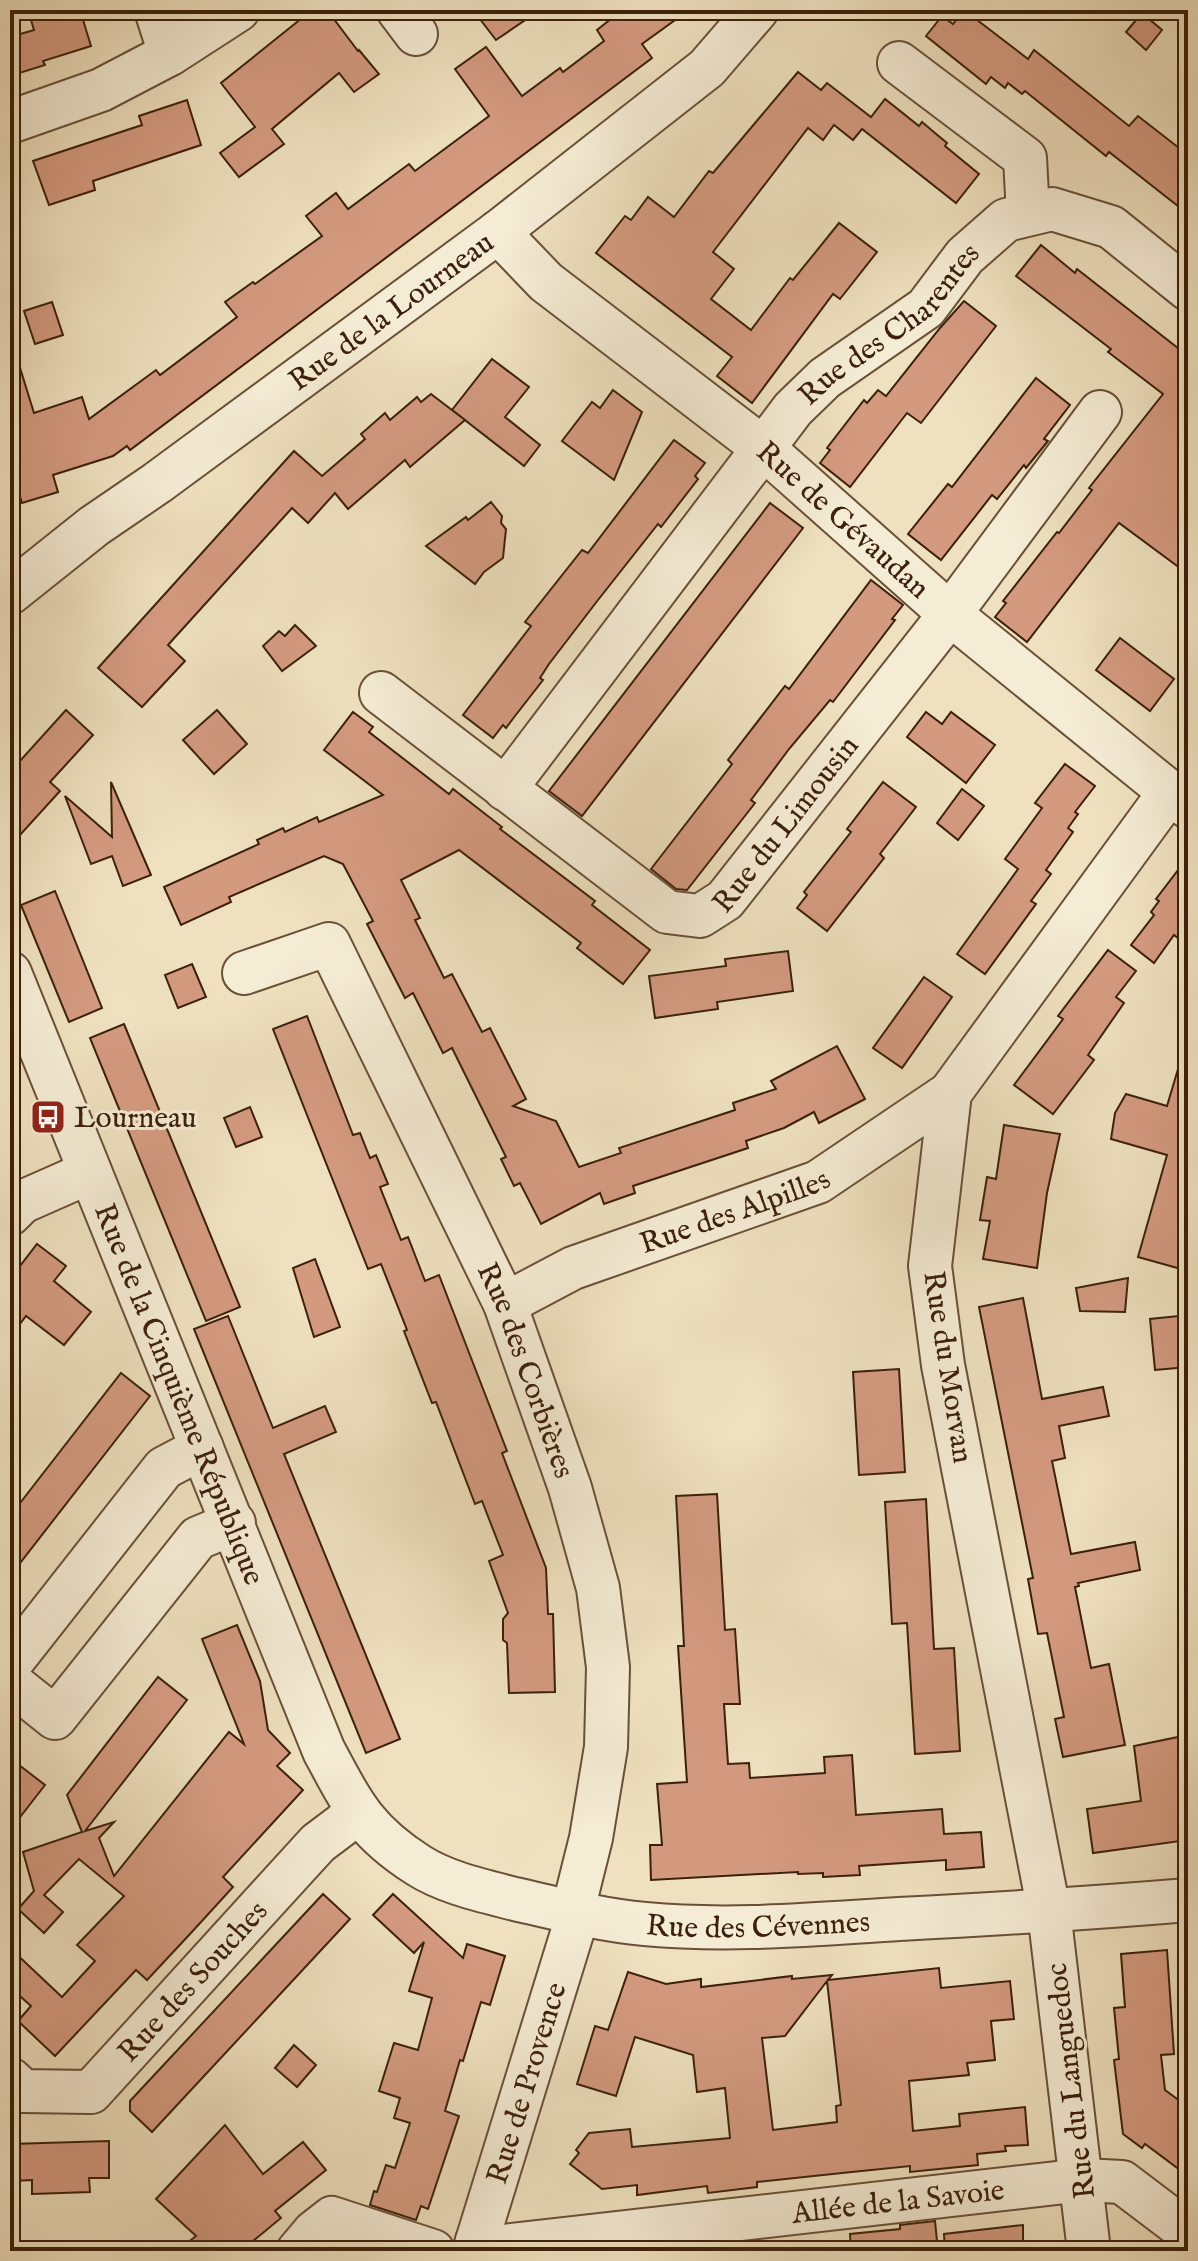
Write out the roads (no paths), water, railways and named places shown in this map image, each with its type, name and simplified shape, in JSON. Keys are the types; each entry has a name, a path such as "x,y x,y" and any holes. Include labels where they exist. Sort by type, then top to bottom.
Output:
{"street":[{"path":"156,10 170,54"},
{"path":"10,122 101,90 170,54 238,10"},
{"name":"Rue de la Lourneau","path":"10,593 94,526 498,232 707,68 757,10"},
{"path":"899,63 1025,158 1028,214"},
{"name":"Rue des Charentes","path":"763,448 793,409 825,378 926,308 965,256 1006,220 1052,209 1111,227 1188,289"},
{"name":"Rue de Gévaudan","path":"498,232 546,282 763,448 950,614 1179,800"},
{"name":"Rue du Limousin","path":"381,693 667,912 700,916 725,900 950,614 1100,412"},
{"path":"505,789 763,448"},
{"name":"Rue du Morvan","path":"1049,1911 943,1365 930,1266 950,1093 1179,800"},
{"name":"Rue des Corbières","path":"244,973 329,944 505,1304 570,1488 598,1588 608,1667 606,1747 591,1838 577,1894 576,1914"},
{"name":"Rue de la Cinquième République","path":"10,973 324,1751 356,1811"},
{"name":"Rue des Alpilles","path":"505,1304 573,1268 818,1182 950,1093"},
{"path":"10,1214 22,1202 90,1172"},
{"path":"10,1664 164,1468 202,1448"},
{"path":"10,1682 55,1718 198,1538 234,1523"},
{"name":"Rue des Cévennes","path":"356,1811 371,1829 421,1867 497,1894 576,1914 645,1924 737,1928 1188,1900"},
{"name":"Rue des Souches","path":"10,2079 23,2091 91,2092 318,1843 356,1811"},
{"name":"Rue du Languedoc","path":"1049,1911 1089,2251"},
{"name":"Rue de Provence","path":"475,2246 576,1914"},
{"name":"Allée de la Savoie","path":"475,2246 503,2246 1083,2180 1122,2182 1188,2232"},
{"path":"298,2251 314,2232 332,2218 433,2251"}],"place":[{"name":"Lourneau","path":"48,1117"}]}
